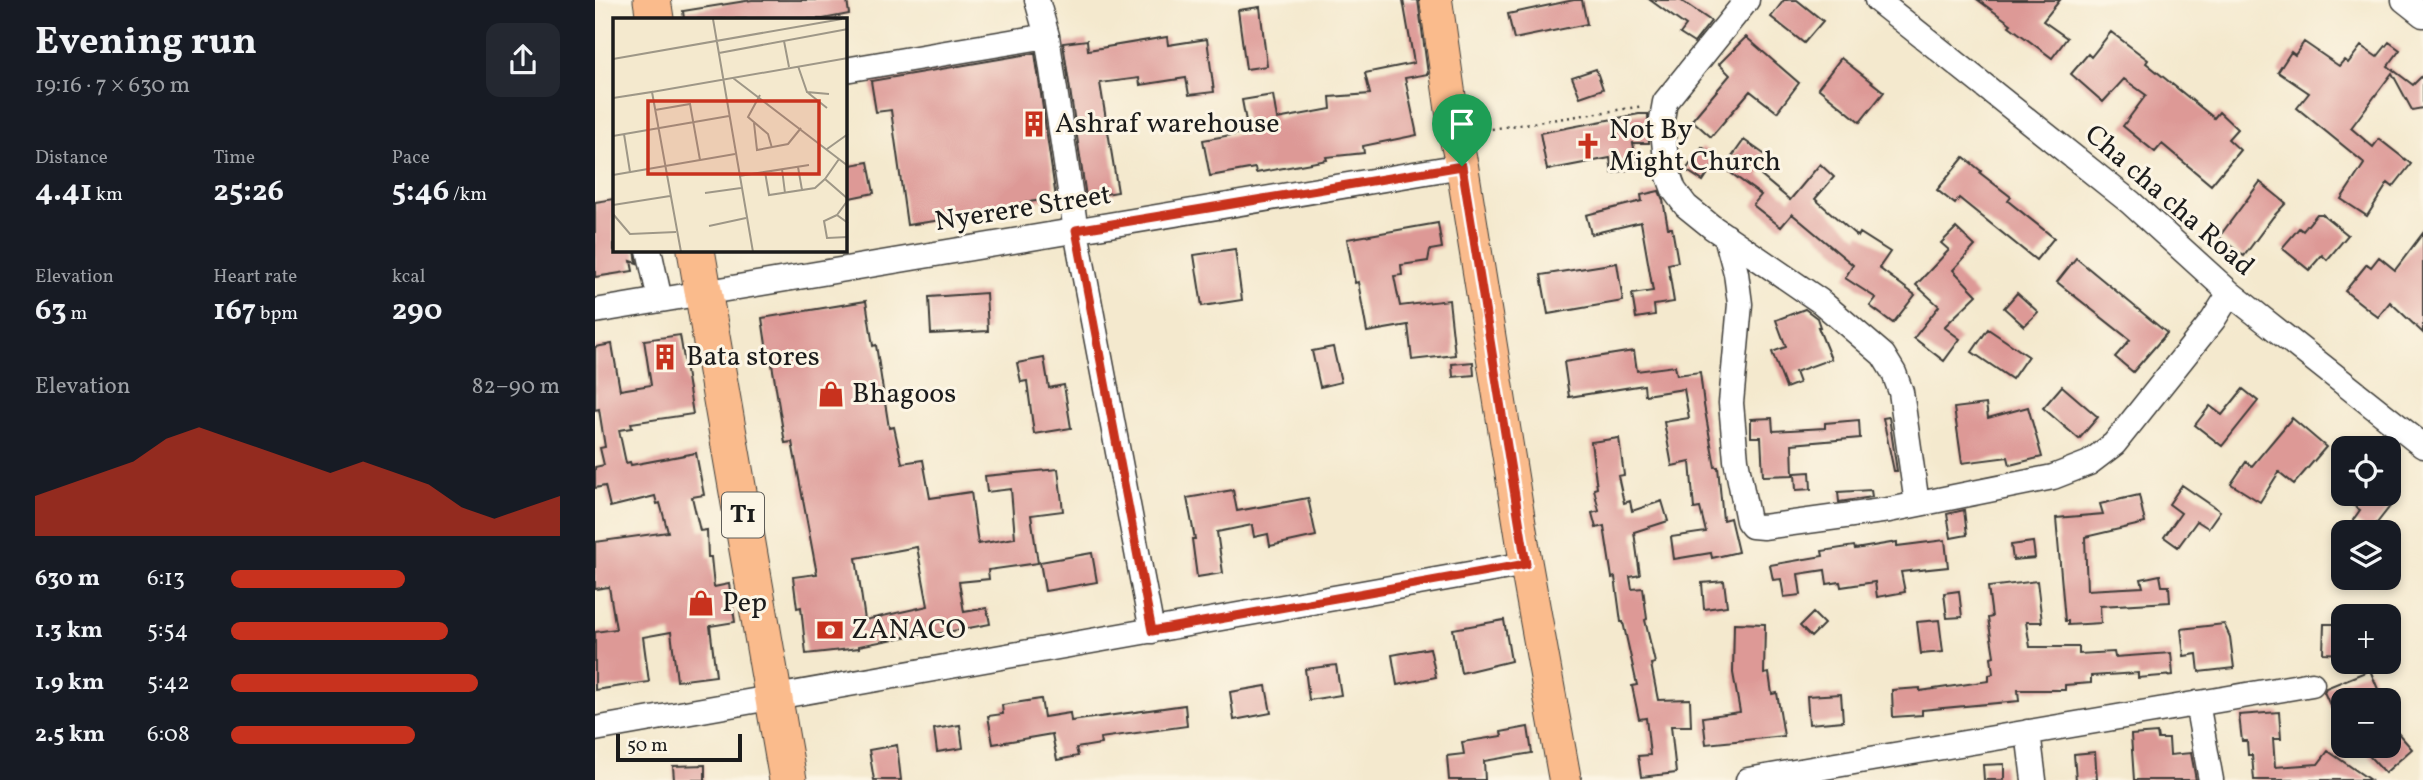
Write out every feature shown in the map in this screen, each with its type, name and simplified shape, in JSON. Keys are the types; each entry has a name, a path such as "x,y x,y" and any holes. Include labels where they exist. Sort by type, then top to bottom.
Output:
{"highway":[{"path":"652,0 655,18"},
{"name":"T1","path":"697,252 788,780"}],"main road":[{"path":"1436,0 1455,135 1526,564 1565,780"}],"street":[{"path":"1037,0 1047,36 1076,230 1152,631"},
{"path":"1747,0 1665,102 1662,119 1667,171 1674,190 1686,206 1820,301 1883,355 1894,373 1901,393 1917,504"},
{"name":"Cha cha cha Road","path":"1877,0 2130,202 2230,293 2423,446"},
{"path":"2404,0 2423,15"},
{"path":"847,71 1047,36"},
{"name":"Nyerere Street","path":"595,311 1462,166"},
{"path":"1726,236 1736,273 1740,304 1731,403 1736,460 1748,521 1752,526 1763,527 1889,510 2053,477 2089,463 2114,444 2213,320 2230,293"},
{"path":"649,252 660,300"},
{"path":"595,729 1526,564"},
{"path":"1748,780 1848,772 2028,732 2312,684"},
{"path":"2197,703 2211,780"},
{"path":"2028,732 2034,780"}],"path":[{"path":"1455,135 1665,102"}],"building":[{"path":"752,0 847,0 849,14 828,18 684,18 683,11"},
{"path":"1403,0 1418,0 1428,74 1405,78 1417,135 1363,146 1364,153 1326,157 1327,160 1256,173 1255,168 1210,176 1203,140 1248,132 1242,100 1273,95 1277,119 1331,109 1330,97 1370,94 1365,73 1414,63"},
{"path":"1582,0 1587,24 1514,39 1508,14"},
{"path":"1650,0 1680,0 1711,21 1694,43 1680,34 1686,26"},
{"path":"1784,0 1797,0 1823,21 1804,43 1771,17"},
{"path":"1978,0 2060,0 2043,21 2067,38 2052,58"},
{"path":"1260,7 1267,66 1246,69 1238,10"},
{"path":"2111,32 2148,60 2146,63 2214,118 2219,112 2237,129 2228,139 2240,150 2211,185 2162,144 2155,152 2123,126 2146,95 2124,79 2103,102 2071,74 2088,54 2091,57"},
{"path":"1167,37 1168,45 1207,39 1214,92 1189,95 1186,78 1140,85 1139,78 1100,83 1118,192 1086,197 1063,43 1087,40 1088,50"},
{"path":"1746,37 1799,83 1777,112 1750,91 1711,137 1692,120 1730,75 1719,64"},
{"path":"2304,42 2339,66 2344,60 2348,63 2361,46 2377,57 2389,42 2400,50 2388,66 2413,85 2423,75 2423,108 2412,110 2392,73 2351,128 2373,147 2379,139 2411,164 2393,187 2388,183 2367,216 2341,199 2364,164 2297,108 2309,93 2278,72 2291,52 2295,55"},
{"path":"1035,53 1056,198 1022,203 976,215 907,225 891,110 876,112 871,81"},
{"path":"1841,58 1884,92 1860,122 1818,88"},
{"path":"1596,69 1603,89 1580,97 1572,77"},
{"name":"Not By Might Church","path":"1648,114 1649,143 1633,143 1638,168 1612,173 1610,158 1547,170 1540,133"},
{"path":"1744,140 1771,159 1760,175 1790,200 1820,164 1834,177 1815,199 1858,237 1860,233 1890,252 1879,268 1915,295 1893,323 1870,306 1876,298 1845,278 1853,265 1792,214 1781,227 1753,205 1761,195 1724,168"},
{"path":"1702,147 1718,158 1703,181 1686,170"},
{"path":"1964,157 2011,197 2008,201 2054,238 2036,260 1959,198 1955,204 1937,190"},
{"path":"868,162 874,193 847,199 847,166"},
{"path":"2260,182 2286,203 2244,256 2219,237"},
{"path":"1659,191 1668,228 1672,228 1678,262 1668,264 1674,302 1654,305 1655,315 1636,318 1632,294 1653,291 1641,222 1591,234 1586,215 1642,201 1641,195"},
{"path":"613,199 613,252 635,252 637,263 631,261 633,271 595,277 595,202"},
{"path":"2317,214 2322,214 2348,235 2327,260 2322,255 2309,270 2282,248 2299,228 2303,231"},
{"path":"1438,223 1442,248 1430,250 1428,261 1401,265 1402,275 1394,276 1400,306 1449,300 1455,355 1412,360 1408,325 1367,332 1347,239"},
{"path":"1956,228 1975,246 1953,270 1977,295 1944,327 1960,339 1944,361 1914,338 1939,306 1916,285 1949,250 1941,243"},
{"path":"2423,233 2423,333 2390,302 2378,317 2345,291 2367,264 2371,267 2379,257 2395,270"},
{"path":"1235,249 1242,300 1202,306 1194,255"},
{"path":"2076,258 2167,333 2133,372 2115,357 2130,340 2057,282"},
{"path":"1617,263 1623,301 1548,314 1541,275"},
{"path":"986,293 988,331 931,334 929,297"},
{"path":"2017,293 2038,312 2024,326 2004,308"},
{"path":"866,301 889,428 894,427 902,463 923,460 930,498 971,492 978,544 1015,538 1011,489 987,492 985,476 1058,469 1063,511 1031,515 1038,563 988,570 989,579 959,582 964,612 987,608 990,624 931,635 930,632 859,648 806,654 801,607 797,608 793,577 817,574 792,442 785,443 762,318","holes":["917,547 928,606 865,620 856,558"]},
{"path":"1805,309 1817,318 1831,359 1795,372 1799,383 1786,388 1772,352 1786,347 1776,320"},
{"path":"1988,329 2028,356 2012,379 1972,352"},
{"path":"680,335 693,414 631,423 632,428 619,430 626,463 630,462 631,465 696,453 704,495 692,497 700,531 707,530 708,557 711,557 714,587 729,584 735,622 710,626 716,676 677,681 671,632 643,637 649,682 595,690 595,632 616,629 609,587 595,589 595,542 668,532 660,503 657,504 655,496 610,507 605,486 595,488 595,467 604,465 600,448 605,447 599,409 595,410 595,347 612,344 620,390 651,385 644,340"},
{"path":"1333,347 1341,382 1320,387 1312,351"},
{"path":"1634,351 1637,371 1675,366 1677,375 1700,372 1715,467 1718,467 1723,520 1730,518 1738,552 1712,558 1711,553 1674,559 1671,537 1706,532 1700,508 1694,509 1690,462 1672,466 1664,422 1689,418 1684,389 1645,395 1644,385 1569,397 1564,362"},
{"path":"1044,358 1049,388 1064,385 1071,428 1034,434 1027,381 1021,382 1017,363"},
{"path":"1473,362 1474,375 1453,377 1452,364"},
{"path":"2062,386 2098,417 2079,439 2043,408"},
{"path":"2243,389 2258,401 2222,446 2195,425 2210,406 2222,415"},
{"path":"1986,404 1988,418 2028,407 2042,457 2010,465 2008,457 1962,463 1954,408"},
{"path":"1889,417 1897,471 1894,471 1883,418"},
{"path":"1772,418 1773,431 1825,428 1825,423 1859,420 1860,438 1792,444 1793,475 1763,476 1761,437 1751,437 1751,419"},
{"path":"2292,418 2326,447 2294,484 2279,472 2260,502 2231,484 2246,462 2252,466"},
{"path":"1619,438 1624,475 1618,476 1624,503 1630,501 1632,511 1662,501 1668,521 1634,532 1640,575 1630,577 1632,589 1643,588 1645,620 1655,663 1651,664 1658,700 1690,699 1691,726 1671,726 1676,773 1641,777 1638,756 1650,755 1646,718 1639,719 1632,686 1637,685 1621,622 1604,526 1596,528 1592,513 1599,511 1594,489 1597,488 1591,442"},
{"path":"1810,472 1811,489 1796,490 1795,473"},
{"path":"2182,485 2220,511 2208,528 2197,521 2178,547 2164,537 2181,513 2169,504"},
{"path":"1233,490 1237,511 1308,498 1316,536 1270,546 1268,534 1254,537 1252,525 1217,532 1223,573 1197,577 1192,539 1195,539 1187,498"},
{"path":"1871,490 1872,497 1839,502 1838,492"},
{"path":"2139,495 2145,523 2085,537 2087,590 2143,587 2141,579 2160,575 2162,586 2169,586 2170,602 2100,606 2101,623 2068,625 2068,621 2065,621 2056,518 2103,514 2100,504"},
{"path":"2354,506 2390,506 2379,520 2353,520 2360,510"},
{"path":"1964,510 1967,535 1951,538 1947,514"},
{"path":"1945,540 1948,567 1901,572 1905,592 1877,597 1875,582 1841,587 1840,582 1827,584 1825,570 1798,574 1801,595 1784,597 1781,579 1773,580 1770,565 1823,556 1822,551 1854,546 1855,549 1897,542 1897,546"},
{"path":"2033,542 2035,558 2013,560 2011,545"},
{"path":"1092,553 1097,582 1045,591 1040,562"},
{"path":"1724,581 1727,606 1704,609 1702,583"},
{"path":"2037,581 2042,622 2026,622 2030,647 2079,647 2079,654 2114,652 2115,657 2171,653 2173,675 2138,678 2138,673 2091,676 2091,683 2065,685 2065,690 2018,690 2019,701 1922,710 1922,715 1893,717 1892,690 1920,688 1920,691 1989,681 1989,675 1993,674 1991,657 1994,656 1988,618 1992,617 1988,587"},
{"path":"1959,591 1962,617 1947,618 1944,593"},
{"path":"1813,613 1824,624 1811,637 1800,626"},
{"path":"1504,620 1511,661 1461,673 1453,629"},
{"path":"1939,620 1943,652 1921,654 1917,622"},
{"path":"1734,623 1765,624 1764,674 1769,673 1772,694 1777,693 1784,736 1706,744 1703,717 1740,712 1733,673"},
{"path":"2224,624 2230,637 2234,668 2199,672 2197,654 2184,656 2181,629"},
{"path":"2324,624 2331,624 2331,653 2323,653"},
{"path":"1430,648 1436,677 1397,685 1392,655"},
{"path":"1336,665 1341,695 1309,700 1305,669"},
{"path":"2360,674 2372,674 2378,688 2331,688 2331,707 2324,692 2326,688"},
{"path":"1266,686 1271,713 1234,720 1230,692"},
{"path":"1841,694 1843,721 1809,724 1807,696"},
{"path":"1041,699 1044,717 1070,713 1071,721 1185,705 1187,726 1100,738 1101,744 1076,748 1078,756 1057,760 1052,734 993,744 988,716 1003,714 1002,705"},
{"path":"2279,712 2281,739 2273,739 2275,767 2318,764 2328,751 2331,758 2338,758 2370,780 2254,780 2252,755 2248,755 2247,741 2242,741 2239,715"},
{"path":"960,725 963,748 937,752 934,729"},
{"path":"1528,727 1532,753 1484,761 1485,780 1449,780 1447,756 1464,754 1462,742 1502,736 1501,732"},
{"path":"2157,733 2158,739 2169,739 2170,755 2191,753 2196,780 2134,780 2131,735"},
{"path":"2401,737 2412,749 2385,773 2371,758 2401,758"},
{"path":"897,745 901,780 874,780 869,750"},
{"path":"2095,752 2097,780 2076,780 2074,754"},
{"path":"2004,764 2004,780 1984,780 1983,765"},
{"path":"705,765 705,780 674,780 673,766"}],"place":[{"name":"Ashraf warehouse","path":"1034,124"},
{"name":"Not By Might Church","path":"1588,146"},
{"name":"Bata stores","path":"665,357"},
{"name":"Bhagoos","path":"831,394"},
{"name":"Pep","path":"701,603"},
{"name":"ZANACO","path":"830,630"}],"route":[{"path":"1462,166 1526,564 1152,631 1076,230 1462,166"}]}
